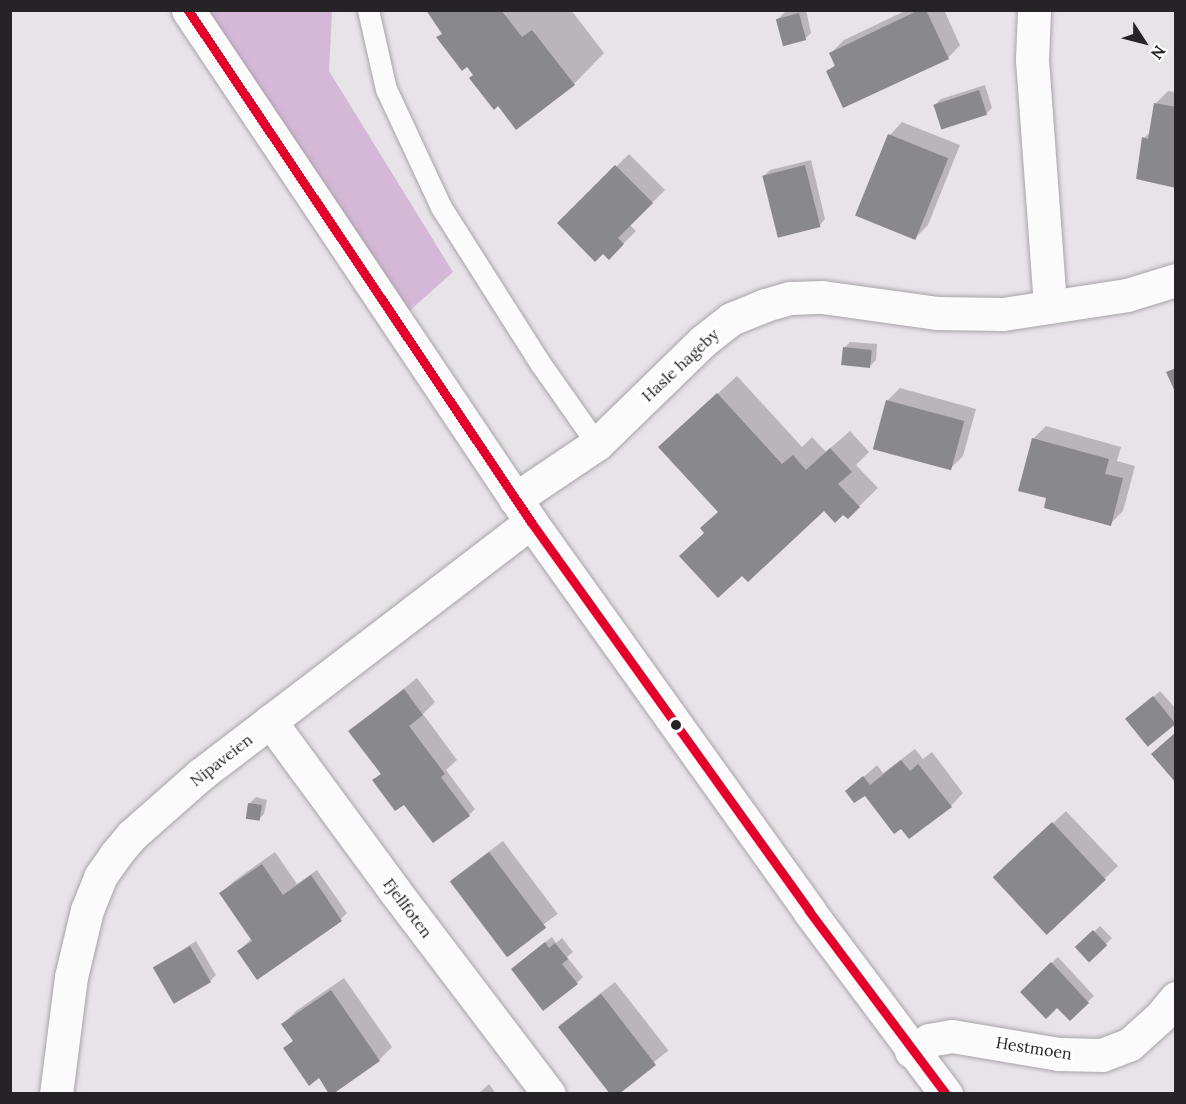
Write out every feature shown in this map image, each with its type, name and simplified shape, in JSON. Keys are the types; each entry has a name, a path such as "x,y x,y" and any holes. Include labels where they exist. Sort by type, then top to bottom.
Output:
{"street":[{"path":"188,10 523,510 911,1051 946,1094"},
{"path":"1034,10 1032,60 1050,306"},
{"name":"Hasle hageby","path":"523,510 597,444 703,341 731,319 765,305 790,298 822,297 938,313 1003,314 1128,295 1176,280"},
{"name":"Nipaveien","path":"56,1094 71,977 87,910 100,877 132,835 200,775 270,721 523,510"},
{"name":"Fjellfoten","path":"270,721 394,890 549,1094"},
{"name":"Hestmoen","path":"911,1051 929,1040 952,1036 1058,1054 1102,1055 1130,1044 1160,1017 1176,998"}],"lane":[{"path":"368,10 386,89 441,207 533,353 597,444"}],"shaded area":[{"path":"207,11 332,11 329,71 453,272 407,313"}],"building":[{"path":"426,10 501,10 522,37 532,30 575,85 516,130 498,106 494,110 469,78 473,75 467,67 462,71 436,37 442,34"},
{"path":"919,10 926,10 949,59 843,108 826,71 835,66 829,53"},
{"path":"799,13 806,40 783,46 776,19"},
{"path":"979,90 987,115 941,130 933,105"},
{"path":"1154,103 1176,107 1176,188 1136,179 1142,137 1148,139"},
{"path":"888,134 948,158 915,240 855,216"},
{"path":"615,165 653,203 618,238 624,244 609,260 603,254 595,262 557,223"},
{"path":"805,165 820,227 778,238 762,176"},
{"path":"843,347 872,350 870,368 841,365"},
{"path":"1176,368 1176,394 1166,372"},
{"path":"717,393 782,464 793,455 806,470 830,448 852,472 838,484 860,507 848,519 843,515 835,523 824,511 748,582 742,576 718,598 679,556 704,533 700,528 718,512 658,447"},
{"path":"886,400 964,421 951,470 873,449"},
{"path":"1032,438 1109,459 1105,474 1123,478 1111,526 1044,508 1046,498 1018,491"},
{"path":"404,689 423,715 409,726 445,774 441,777 470,816 433,843 404,805 395,811 372,780 381,774 348,731"},
{"path":"1153,696 1176,724 1148,747 1125,719"},
{"path":"1176,732 1176,783 1151,754"},
{"path":"901,760 910,771 918,764 952,807 909,839 901,829 894,834 865,796 854,803 845,791 863,776 870,785"},
{"path":"248,803 262,805 260,821 246,819"},
{"path":"1052,822 1106,880 1047,935 993,877"},
{"path":"489,852 546,928 507,957 450,881"},
{"path":"262,864 283,895 311,875 342,921 257,980 237,951 252,941 219,893"},
{"path":"1093,930 1107,945 1089,962 1075,947"},
{"path":"545,942 549,948 555,943 568,959 562,964 578,984 543,1011 511,969"},
{"path":"190,946 211,982 174,1004 153,967"},
{"path":"1051,962 1089,1003 1070,1021 1057,1008 1046,1019 1020,992"},
{"path":"331,990 380,1061 333,1094 329,1094 319,1078 309,1086 283,1048 293,1041 281,1024"},
{"path":"601,994 656,1065 619,1094 610,1094 558,1027"}],"transit line":[{"path":"188,10 531,522 809,911 946,1094"}]}
